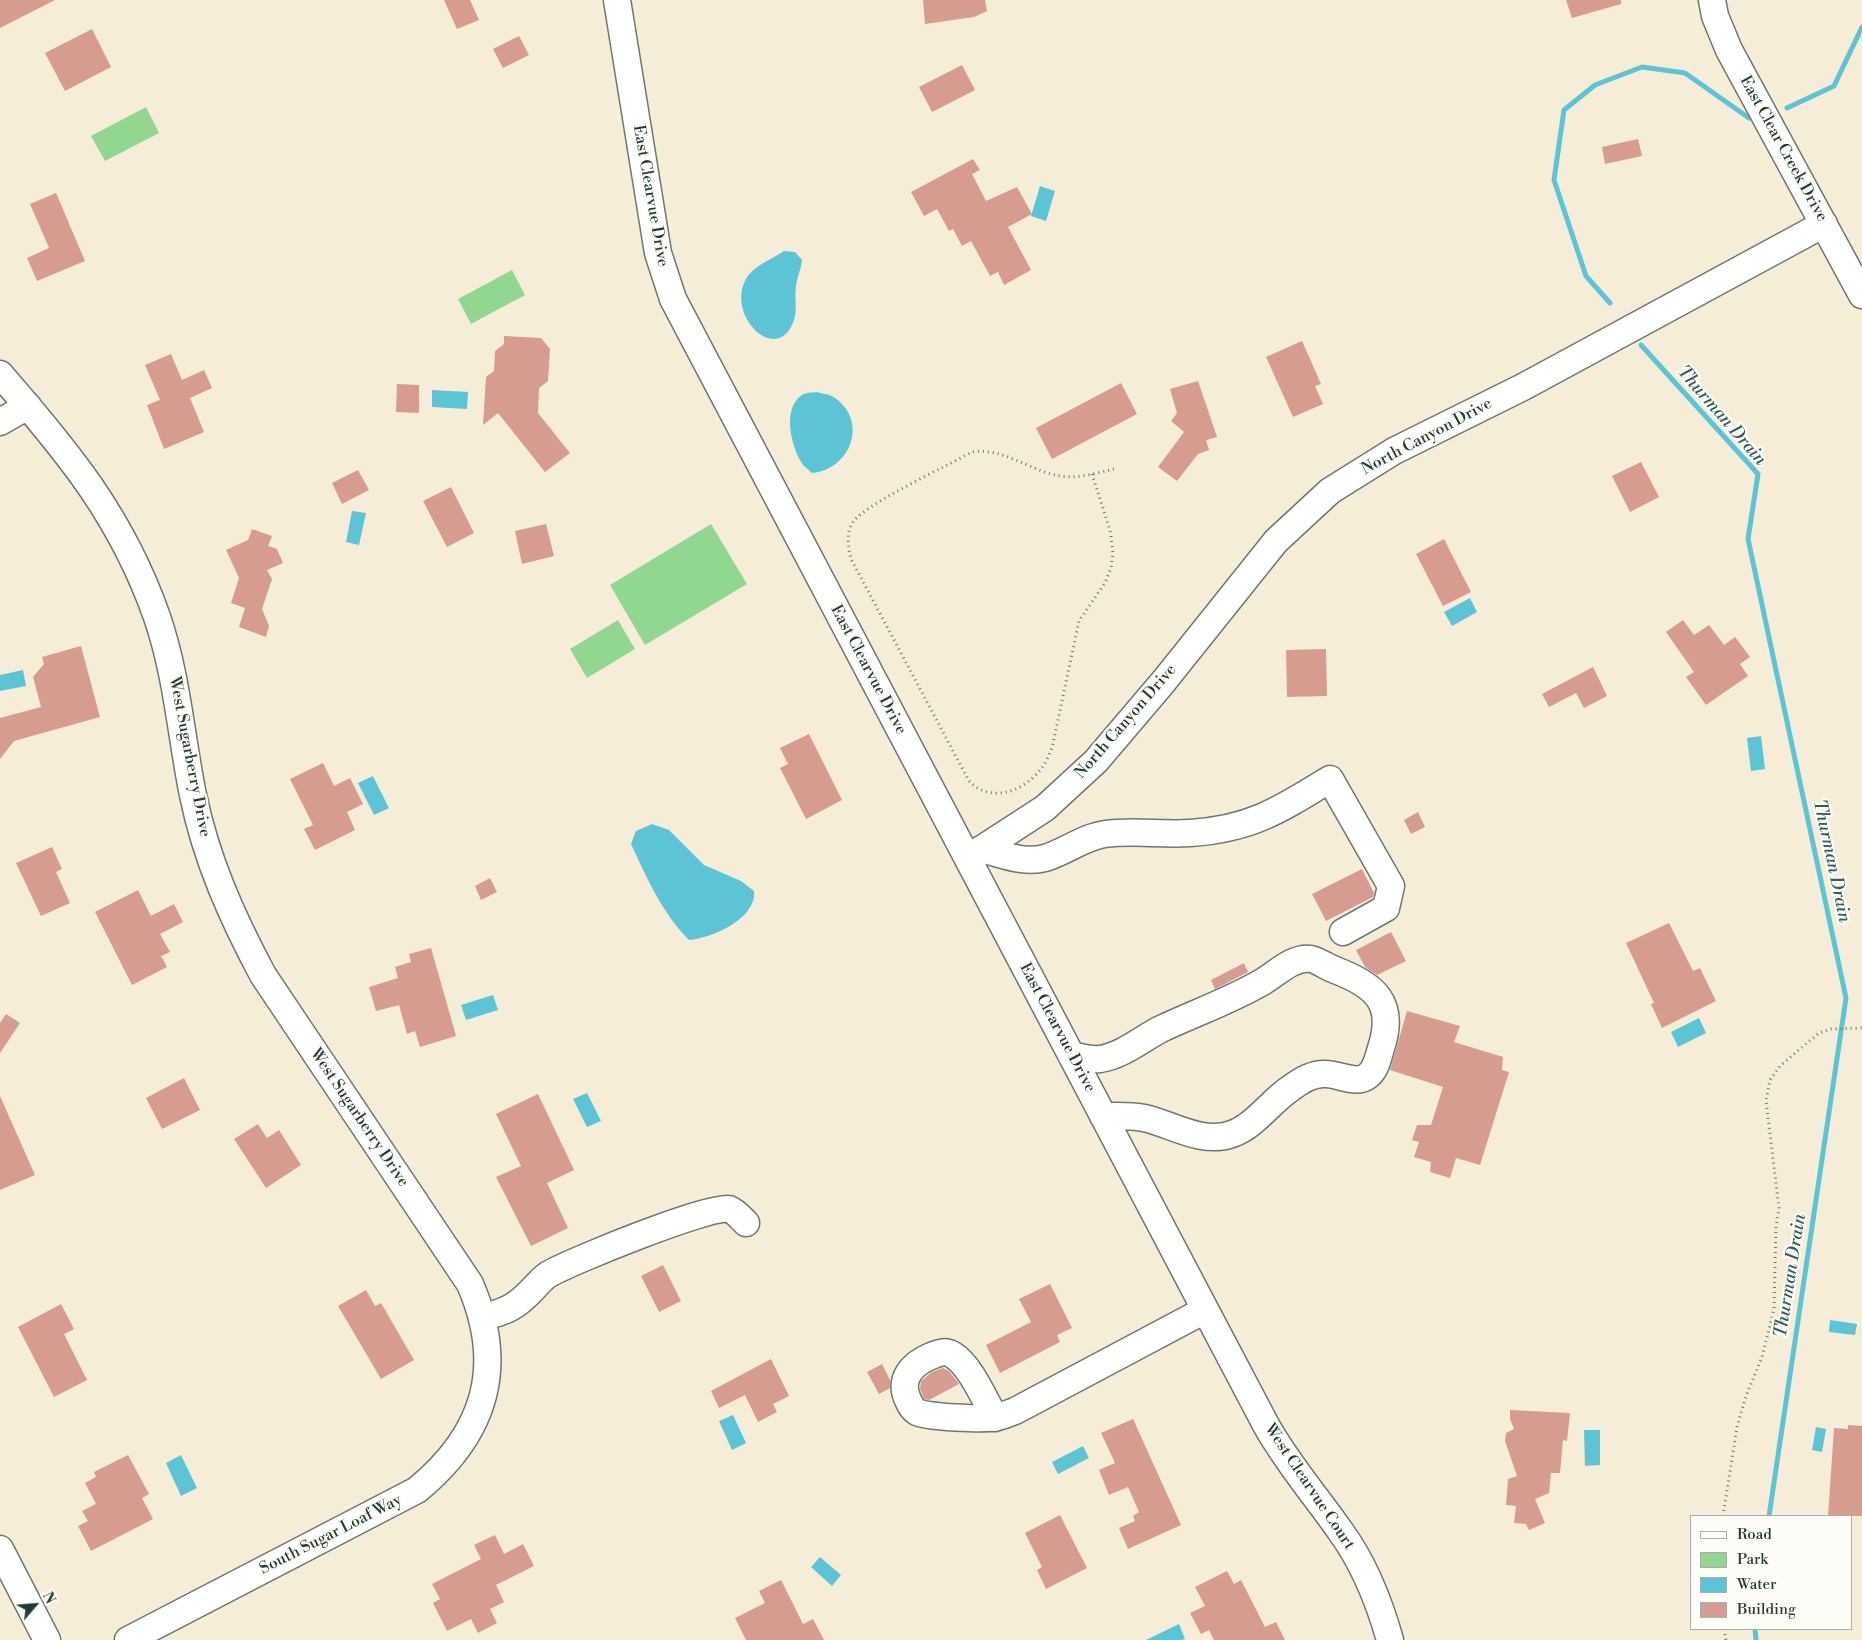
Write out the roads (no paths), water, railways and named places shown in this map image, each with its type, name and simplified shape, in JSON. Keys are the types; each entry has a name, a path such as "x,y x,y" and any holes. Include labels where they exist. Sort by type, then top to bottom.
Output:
{"street":[{"name":"East Clearvue Drive","path":"617,0 658,253 673,299 974,853 1070,1055 1205,1310"},
{"name":"East Clear Creek Drive","path":"1712,0 1715,16 1729,50 1862,294"},
{"name":"North Canyon Drive","path":"974,853 1045,808 1096,761 1164,681 1276,541 1330,491 1394,450 1524,387 1824,224"},
{"name":"West Sugarberry Drive","path":"0,374 77,465 123,539 148,592 173,675 199,823 216,878 239,932 262,975 470,1284 482,1317 487,1342 486,1382"},
{"path":"0,422 28,406"},
{"path":"974,853 1024,860 1044,858 1106,834 1190,833 1232,827 1279,811 1330,779 1391,886 1386,908 1343,932"},
{"path":"1070,1055 1101,1059 1114,1055 1160,1030 1263,982 1295,961 1310,959 1352,977 1371,988 1386,1010 1387,1022 1384,1039 1374,1070 1366,1077 1359,1079 1325,1073 1311,1077 1291,1087 1246,1126 1232,1134 1202,1135 1183,1132 1146,1119 1126,1116 1103,1116"},
{"path":"482,1317 503,1313 522,1301 548,1274 600,1250 680,1221 723,1208 731,1209 746,1223"},
{"path":"995,1418 1015,1411 1205,1310"},
{"name":"West Clearvue Court","path":"1205,1310 1276,1443 1342,1532 1363,1567 1379,1604 1390,1640"},
{"name":"South Sugar Loaf Way","path":"128,1640 417,1490 442,1470 460,1448 475,1420 486,1382"},
{"path":"0,1549 47,1640"}],"water":[{"path":"1040,186 1055,191 1046,221 1031,216"},
{"path":"784,251 795,252 802,260 796,286 796,312 791,327 783,336 773,339 754,330 742,307 741,294 745,281 752,271"},
{"path":"432,390 468,392 467,409 432,407"},
{"path":"817,392 833,397 845,408 851,419 853,431 851,443 845,454 825,470 812,473 797,455 790,427 790,417 796,401 802,395"},
{"path":"352,511 366,513 359,545 346,542"},
{"path":"1470,598 1477,612 1452,626 1444,612"},
{"path":"23,670 26,686 0,691 0,675"},
{"path":"1761,736 1765,769 1751,771 1747,738"},
{"path":"373,776 389,808 374,815 358,783"},
{"path":"652,824 669,830 704,865 741,881 754,891 753,901 741,918 721,931 689,940 679,930 649,882 631,844 636,831"},
{"path":"493,995 498,1010 466,1020 461,1005"},
{"path":"1699,1018 1706,1033 1678,1047 1671,1032"},
{"path":"587,1093 601,1121 587,1127 573,1099"},
{"path":"1830,1320 1857,1324 1855,1335 1829,1332"},
{"path":"733,1415 746,1443 732,1450 719,1421"},
{"path":"1816,1427 1826,1429 1822,1452 1812,1450"},
{"path":"1584,1430 1600,1430 1600,1465 1585,1466"},
{"path":"1083,1446 1089,1458 1058,1474 1052,1462"},
{"path":"181,1455 197,1488 181,1496 166,1463"},
{"path":"820,1557 841,1575 832,1586 811,1567"},
{"path":"1179,1624 1185,1639 1146,1640"}],"waterway":[{"name":"Thurman Drain","path":"1787,108 1834,86 1862,27"},
{"name":"Thurman Drain","path":"1610,303 1586,276 1554,180 1564,110 1595,85 1642,67 1685,73 1749,118"},
{"name":"Thurman Drain","path":"1641,345 1758,474 1748,539 1846,998 1769,1515"},
{"name":"Thurman Drain","path":"1755,1630 1756,1640"}]}
